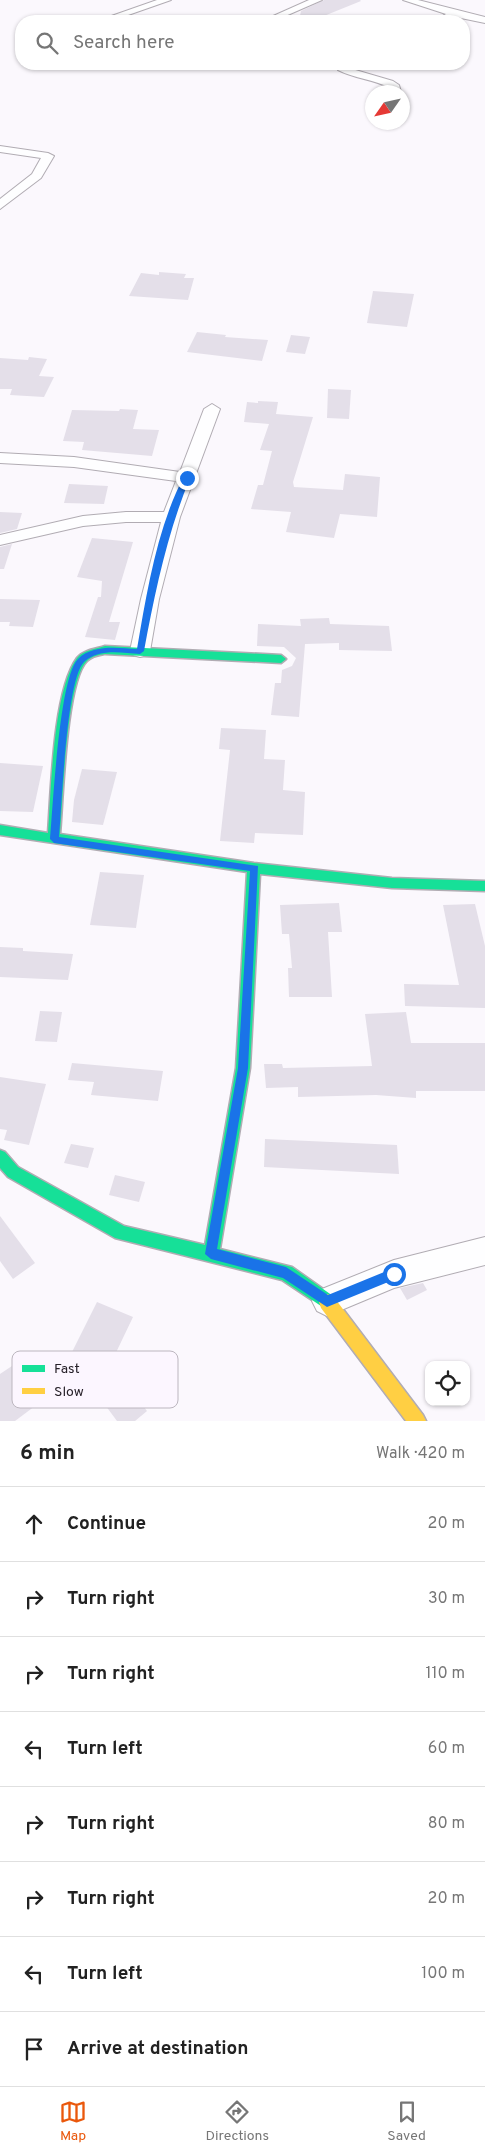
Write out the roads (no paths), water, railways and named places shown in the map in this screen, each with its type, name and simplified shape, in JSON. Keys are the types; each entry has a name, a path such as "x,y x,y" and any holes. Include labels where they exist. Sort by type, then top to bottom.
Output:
{"street":[{"path":"120,15 166,0"},
{"path":"281,15 317,0"},
{"path":"408,0 460,15"},
{"path":"470,17 485,20"},
{"path":"345,70 350,73 388,82 392,85"},
{"path":"0,149 48,156 38,176 0,205"},
{"path":"140,651 150,599 170,517 187,478 212,409"},
{"path":"0,458 74,462 187,478"},
{"path":"0,540 83,521 126,517 170,517"},
{"path":"54,839 62,745 72,679 80,661 92,654 105,650 281,659"},
{"path":"0,830 254,868 392,883 485,886"},
{"path":"211,1254 243,1068 254,868"},
{"path":"4,1169 121,1233 286,1273 327,1301 417,1421"},
{"path":"327,1301 394,1274 485,1251"}]}
